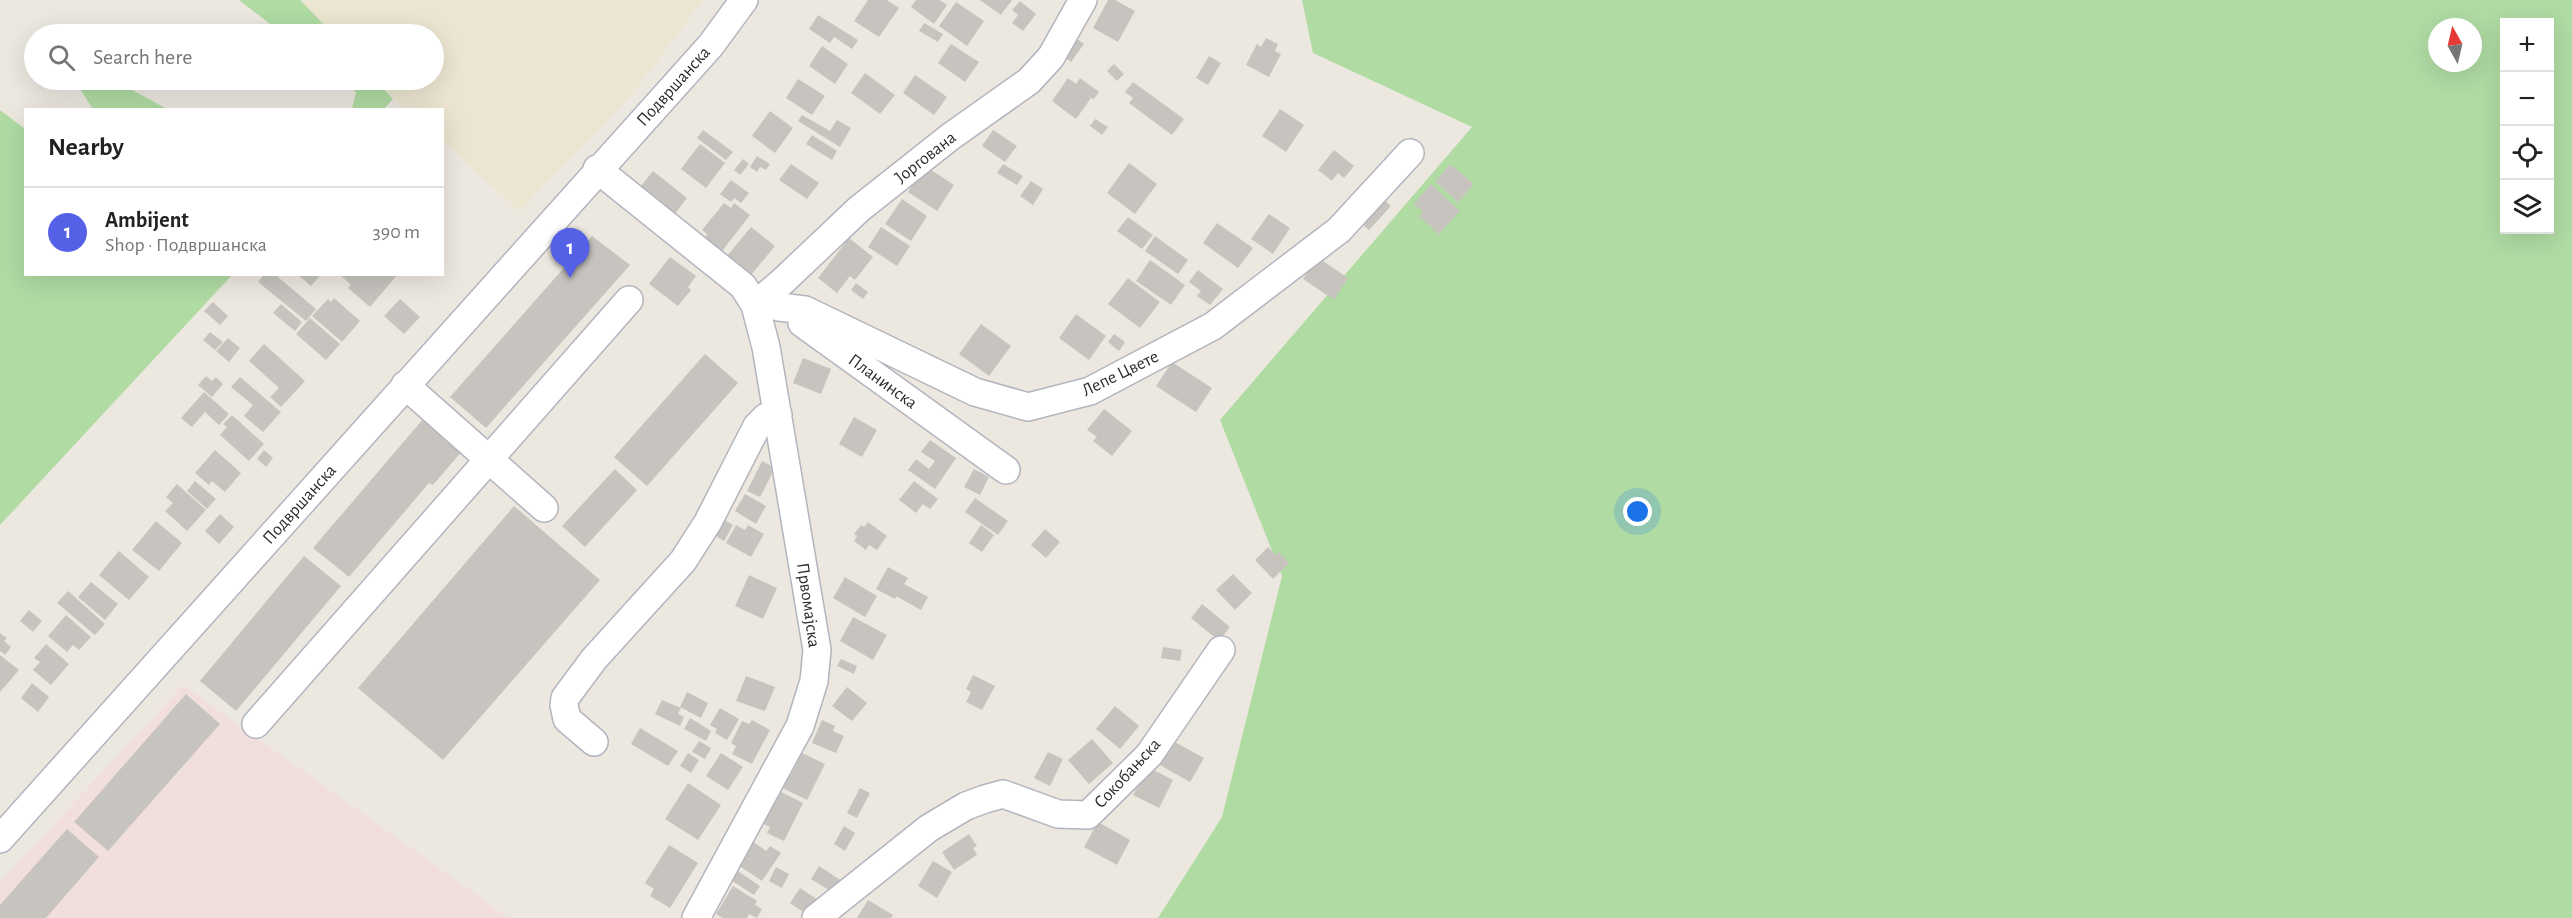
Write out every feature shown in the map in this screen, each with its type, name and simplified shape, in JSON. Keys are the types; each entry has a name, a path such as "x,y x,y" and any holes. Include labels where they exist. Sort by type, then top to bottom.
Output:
{"street":[{"name":"Подвршанска","path":"0,839 597,169 711,45 744,0"},
{"name":"Јоргована","path":"767,306 859,209 950,137 1029,81 1051,57 1083,0"},
{"name":"Лепе Цвете","path":"767,306 805,310 975,392 1028,407 1090,391 1213,326 1340,230 1410,153"},
{"path":"597,169 767,306"},
{"path":"256,724 629,300"},
{"name":"Првомајска","path":"696,918 800,726 814,681 817,650 766,347 767,306"},
{"name":"Планинска","path":"767,306 1006,470"},
{"path":"405,385 544,508"},
{"path":"594,742 567,719 564,705 569,691 594,659 683,561 708,522 757,426 766,417 778,415"},
{"name":"Сокобањска","path":"816,918 929,828 985,799 1003,794 1058,814 1088,815 1149,755 1221,650"}],"shaded area":[{"path":"300,0 703,0 631,95 520,211 444,143 444,108 404,108 385,90 444,90 444,24 323,24"},
{"path":"183,685 509,918 0,918 0,882"}],"green space":[{"path":"239,0 300,0 323,24 270,24"},
{"path":"1302,0 2572,0 2572,918 1158,918 1222,817 1282,576 1220,420 1472,127 1313,53"},
{"path":"81,90 132,90 165,108 92,108"},
{"path":"353,90 384,90 393,99 385,108 352,108 356,92"},
{"path":"0,110 24,128 24,276 231,276 0,525"}],"building":[{"path":"868,0 887,0 899,8 879,37 854,21"},
{"path":"916,0 940,0 947,5 934,24 911,7"},
{"path":"980,0 1012,0 1001,15"},
{"path":"1108,0 1115,0 1135,11 1118,42 1093,28"},
{"path":"1020,1 1036,14 1023,31 1012,23 1018,15 1012,10"},
{"path":"956,2 984,21 967,46 939,26"},
{"path":"818,15 858,40 852,49 834,37 830,43 809,29"},
{"path":"924,23 943,34 938,42 919,31"},
{"path":"1072,35 1084,44 1071,62 1059,53"},
{"path":"1266,38 1278,44 1275,51 1281,54 1269,77 1246,65 1257,44 1261,47"},
{"path":"951,44 979,62 965,82 938,63"},
{"path":"822,46 848,64 835,84 809,66"},
{"path":"1209,56 1221,63 1208,85 1196,78"},
{"path":"1114,64 1124,74 1117,81 1107,71"},
{"path":"865,73 895,95 880,114 851,93"},
{"path":"915,75 947,97 934,115 903,93"},
{"path":"1068,78 1076,84 1080,78 1099,92 1094,99 1091,98 1076,119 1052,101"},
{"path":"798,79 825,96 812,115 786,98"},
{"path":"1133,82 1184,119 1172,135 1129,103 1133,98 1125,92"},
{"path":"1280,109 1304,125 1286,152 1262,136"},
{"path":"770,111 793,128 775,153 752,136"},
{"path":"802,115 830,131 837,120 851,128 840,147 798,121"},
{"path":"1095,119 1108,127 1102,135 1090,126"},
{"path":"703,130 733,152 726,160 697,138"},
{"path":"993,130 1017,146 1005,162 982,146"},
{"path":"812,135 837,151 832,160 806,144"},
{"path":"700,144 725,163 706,188 681,169"},
{"path":"1334,150 1354,166 1344,178 1338,173 1332,181 1318,170"},
{"path":"757,156 770,164 766,170 760,167 757,172 750,167"},
{"path":"743,159 749,164 740,175 734,170"},
{"path":"1129,163 1157,184 1135,214 1107,193"},
{"path":"791,164 819,183 807,199 779,180"},
{"path":"1003,164 1023,176 1017,185 997,173"},
{"path":"1450,164 1474,184 1458,202 1435,182"},
{"path":"925,166 954,185 937,211 908,192"},
{"path":"653,171 687,198 674,215 640,187"},
{"path":"731,180 749,193 741,203 734,198 731,202 720,194"},
{"path":"1031,181 1043,189 1033,205 1020,196"},
{"path":"1431,184 1460,211 1439,234 1419,216 1423,212 1414,204"},
{"path":"1380,196 1391,206 1369,230 1358,220"},
{"path":"902,199 927,216 911,241 885,224"},
{"path":"724,203 731,208 734,203 750,215 722,251 705,238 707,234 702,230"},
{"path":"1269,214 1290,228 1273,254 1251,239"},
{"path":"1128,217 1153,235 1142,249 1117,231"},
{"path":"1217,223 1253,248 1238,268 1203,243"},
{"path":"751,227 775,246 751,275 727,256"},
{"path":"881,227 910,246 897,266 868,247"},
{"path":"592,236 630,265 486,428 450,397"},
{"path":"1155,236 1188,260 1178,274 1145,251"},
{"path":"849,238 873,257 855,280 850,276 837,293 818,278"},
{"path":"670,257 696,276 688,287 691,290 678,306 649,284"},
{"path":"1317,257 1348,278 1334,300 1303,279"},
{"path":"1150,260 1185,285 1171,305 1136,281"},
{"path":"1198,270 1223,289 1210,305 1197,296 1201,291 1189,282"},
{"path":"262,276 279,276 316,309 306,321 258,282"},
{"path":"299,276 318,276 311,286"},
{"path":"341,276 396,276 370,307 348,288 351,285"},
{"path":"1128,278 1160,302 1140,328 1108,304"},
{"path":"856,283 868,292 863,299 851,290"},
{"path":"334,298 360,321 342,342 312,316 328,299 331,302"},
{"path":"400,299 420,317 404,334 384,316"},
{"path":"213,302 228,316 220,325 204,311"},
{"path":"281,304 302,322 295,331 273,313"},
{"path":"1076,314 1106,336 1089,360 1059,338"},
{"path":"310,318 340,344 326,360 296,334"},
{"path":"981,324 1011,346 989,376 959,354"},
{"path":"210,332 223,342 215,350 203,340"},
{"path":"1114,334 1125,342 1119,351 1108,342"},
{"path":"228,338 240,348 229,362 216,351"},
{"path":"264,344 305,381 281,407 270,397 279,388 249,361"},
{"path":"705,354 738,383 647,486 614,457"},
{"path":"803,358 831,369 821,394 793,383"},
{"path":"1172,362 1212,388 1196,412 1156,386"},
{"path":"206,376 212,381 216,377 223,384 212,397 198,385"},
{"path":"240,377 281,412 263,432 244,416 253,405 231,387"},
{"path":"204,392 229,414 219,425 205,412 192,427 181,418"},
{"path":"1104,409 1132,431 1112,456 1093,441 1097,437 1087,430"},
{"path":"232,415 264,444 249,461 220,435 227,427 223,424"},
{"path":"854,417 877,430 862,457 839,444"},
{"path":"424,418 463,450 433,485 429,483 349,577 313,548"},
{"path":"930,440 956,458 935,489 908,470 916,459 929,469 935,461 921,452"},
{"path":"215,450 241,473 225,492 212,481 209,485 195,473"},
{"path":"264,450 273,458 266,467 257,459"},
{"path":"762,461 775,468 760,497 747,491"},
{"path":"615,469 637,490 585,547 562,526"},
{"path":"974,469 989,477 980,495 964,487"},
{"path":"195,481 216,499 207,509 187,491"},
{"path":"914,481 938,499 930,509 923,504 916,513 899,500"},
{"path":"177,484 206,510 187,531 165,511 173,503 166,497"},
{"path":"745,494 766,506 756,524 735,511"},
{"path":"975,498 1008,521 998,535 965,512"},
{"path":"514,506 600,580 443,760 358,688"},
{"path":"220,514 234,527 219,544 205,531"},
{"path":"715,514 733,525 724,541 706,530"},
{"path":"156,521 182,543 159,571 132,550"},
{"path":"868,522 887,536 877,550 869,545 866,550 854,541 857,536 854,534 861,525 864,527"},
{"path":"736,525 745,530 748,525 764,534 751,557 726,543"},
{"path":"981,525 994,535 982,552 969,543"},
{"path":"1045,529 1060,542 1046,558 1031,545"},
{"path":"1268,547 1276,555 1279,552 1289,563 1273,579 1255,560"},
{"path":"119,551 149,577 129,600 99,575"},
{"path":"304,556 341,586 236,711 200,681"},
{"path":"888,567 908,578 904,584 928,597 921,610 896,596 895,599 876,589"},
{"path":"1233,574 1252,593 1235,610 1216,590"},
{"path":"749,575 777,588 763,619 735,606"},
{"path":"845,577 877,596 865,617 833,598"},
{"path":"91,582 118,604 105,620 78,597"},
{"path":"68,591 105,624 95,635 57,603"},
{"path":"1202,604 1230,627 1219,641 1191,618"},
{"path":"29,610 42,621 33,632 20,621"},
{"path":"66,615 91,637 79,650 73,645 67,652 48,636"},
{"path":"853,617 887,635 873,660 840,641"},
{"path":"0,633 7,638 4,641 11,647 5,655 0,651"},
{"path":"46,644 69,664 51,685 33,670 40,662 34,658"},
{"path":"1163,647 1182,650 1180,661 1161,658"},
{"path":"0,655 19,670 0,692"},
{"path":"841,659 857,666 854,674 837,666"},
{"path":"973,675 995,686 982,710 966,702 971,692 966,689"},
{"path":"746,676 775,687 765,711 736,701"},
{"path":"32,683 49,697 38,712 21,698"},
{"path":"847,687 867,703 852,721 832,706"},
{"path":"687,692 708,703 701,718 680,707"},
{"path":"186,694 220,724 108,851 74,822"},
{"path":"662,700 681,708 678,714 684,717 680,726 655,714"},
{"path":"1115,706 1139,726 1120,749 1096,729"},
{"path":"720,708 739,719 727,740 715,733 717,729 710,725"},
{"path":"690,718 711,731 706,741 684,729"},
{"path":"752,720 770,730 752,764 732,754 736,746 731,743 742,721 749,724"},
{"path":"822,720 835,726 833,731 844,736 836,753 812,743"},
{"path":"640,728 678,751 668,766 631,744"},
{"path":"1092,739 1113,763 1089,784 1068,760"},
{"path":"699,741 711,748 705,759 692,752"},
{"path":"1173,741 1204,758 1190,782 1160,765"},
{"path":"1048,752 1063,759 1050,786 1034,778"},
{"path":"688,753 699,760 691,773 680,766"},
{"path":"721,753 743,767 728,790 706,776"},
{"path":"802,753 825,764 807,800 776,785 783,771 791,775"},
{"path":"1148,767 1173,780 1159,808 1133,795"},
{"path":"688,783 721,805 698,840 665,819"},
{"path":"860,788 870,793 857,818 847,813"},
{"path":"775,789 803,803 784,841 767,833 770,827 759,822"},
{"path":"1098,822 1130,840 1117,865 1084,847"},
{"path":"844,826 855,833 845,851 834,844"},
{"path":"67,829 99,857 46,918 0,918 0,905"},
{"path":"969,834 977,846 973,848 977,855 954,870 942,852"},
{"path":"751,840 766,851 770,846 781,853 762,881 735,863"},
{"path":"669,845 698,863 670,908 650,896 654,889 645,883"},
{"path":"933,861 952,872 937,898 918,886"},
{"path":"819,866 845,883 837,895 811,879"},
{"path":"732,867 760,886 754,895 726,877"},
{"path":"776,867 789,874 782,888 769,881"},
{"path":"733,886 757,901 755,905 762,909 757,918 749,914 747,918 723,918 716,914"},
{"path":"800,888 821,902 811,917 790,903"},
{"path":"868,900 893,915 891,918 857,918"}],"place":[{"name":"Ambijent","path":"570,278"}]}
